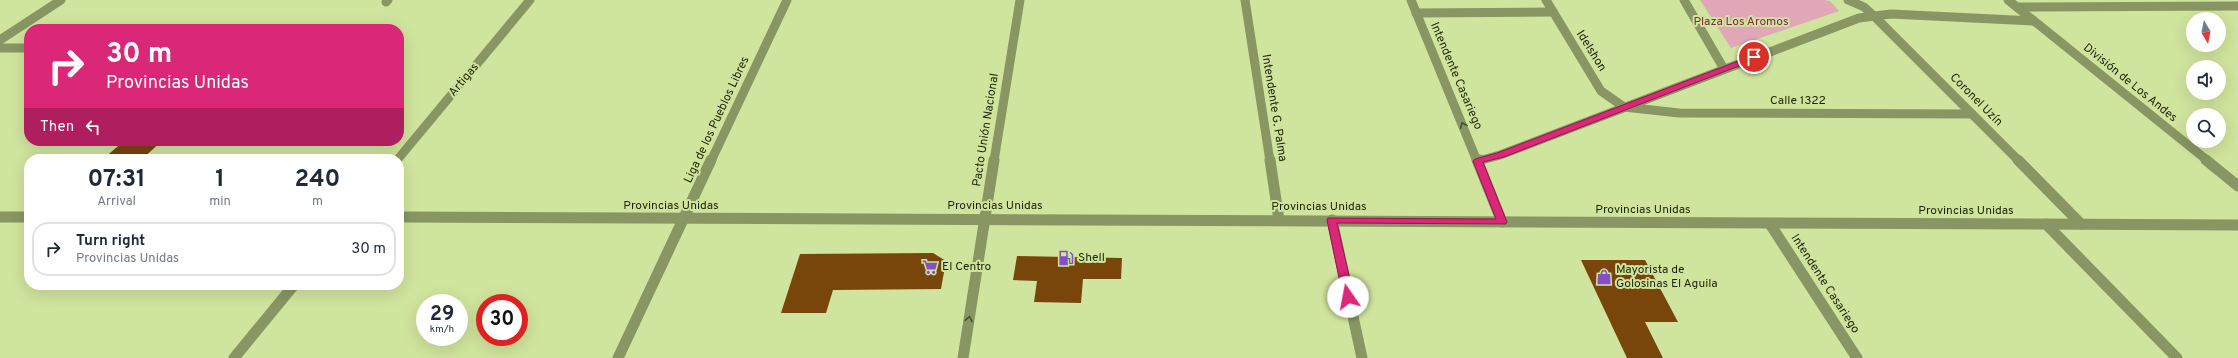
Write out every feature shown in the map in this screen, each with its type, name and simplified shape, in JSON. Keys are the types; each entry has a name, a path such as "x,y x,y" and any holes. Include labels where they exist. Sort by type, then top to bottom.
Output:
{"street":[{"path":"0,40 4,34 61,0"},
{"name":"Artigas","path":"402,154 530,0"},
{"name":"Liga de los Pueblos Libres","path":"618,358 685,219 787,0"},
{"name":"Pacto Unión Nacional","path":"963,358 1020,0"},
{"name":"Intendente G. Palma","path":"1245,0 1280,220"},
{"name":"Intendente Casariego","path":"1411,0 1478,161"},
{"name":"Idelshon","path":"1546,0 1601,90 1610,99 1624,107"},
{"path":"1684,0 1724,68"},
{"name":"Coronel Uzín","path":"1848,0 1864,7 1874,16 2081,224"},
{"name":"División de Los Andes","path":"2008,0 2238,186"},
{"path":"2229,0 2238,6"},
{"path":"2017,7 2238,6"},
{"path":"1416,13 1553,12"},
{"path":"1502,222 1478,161 1500,155 1724,68 1859,18 1905,14 2034,21"},
{"path":"0,48 24,48"},
{"name":"Calle 1322","path":"1624,107 1679,113 1972,114"},
{"path":"0,217 24,217"},
{"name":"Provincias Unidas","path":"404,217 2238,225"},
{"path":"1332,220 1362,358"},
{"name":"Intendente Casariego","path":"1770,224 1858,358"},
{"path":"2046,224 2177,358"},
{"path":"234,358 290,290"}],"green space":[{"name":"Plaza Los Aromos","path":"1700,0 1825,0 1830,1 1839,11 1731,48"}],"building":[{"path":"118,146 156,146 148,154 109,154"},
{"path":"933,253 946,261 941,289 833,290 826,313 781,313 800,254"},
{"path":"1017,256 1122,258 1121,279 1083,279 1081,303 1034,302 1037,281 1013,280"},
{"path":"1581,260 1645,260 1678,322 1645,322 1663,358 1627,358"}],"place":[{"name":"Shell","path":"1066,258"},
{"name":"El Centro","path":"930,267"},
{"name":"Mayorista de Golosinas El Aguila","path":"1604,277"}],"route":[{"path":"1348,297 1332,220 1502,222 1478,161 1500,155 1754,57"}]}
